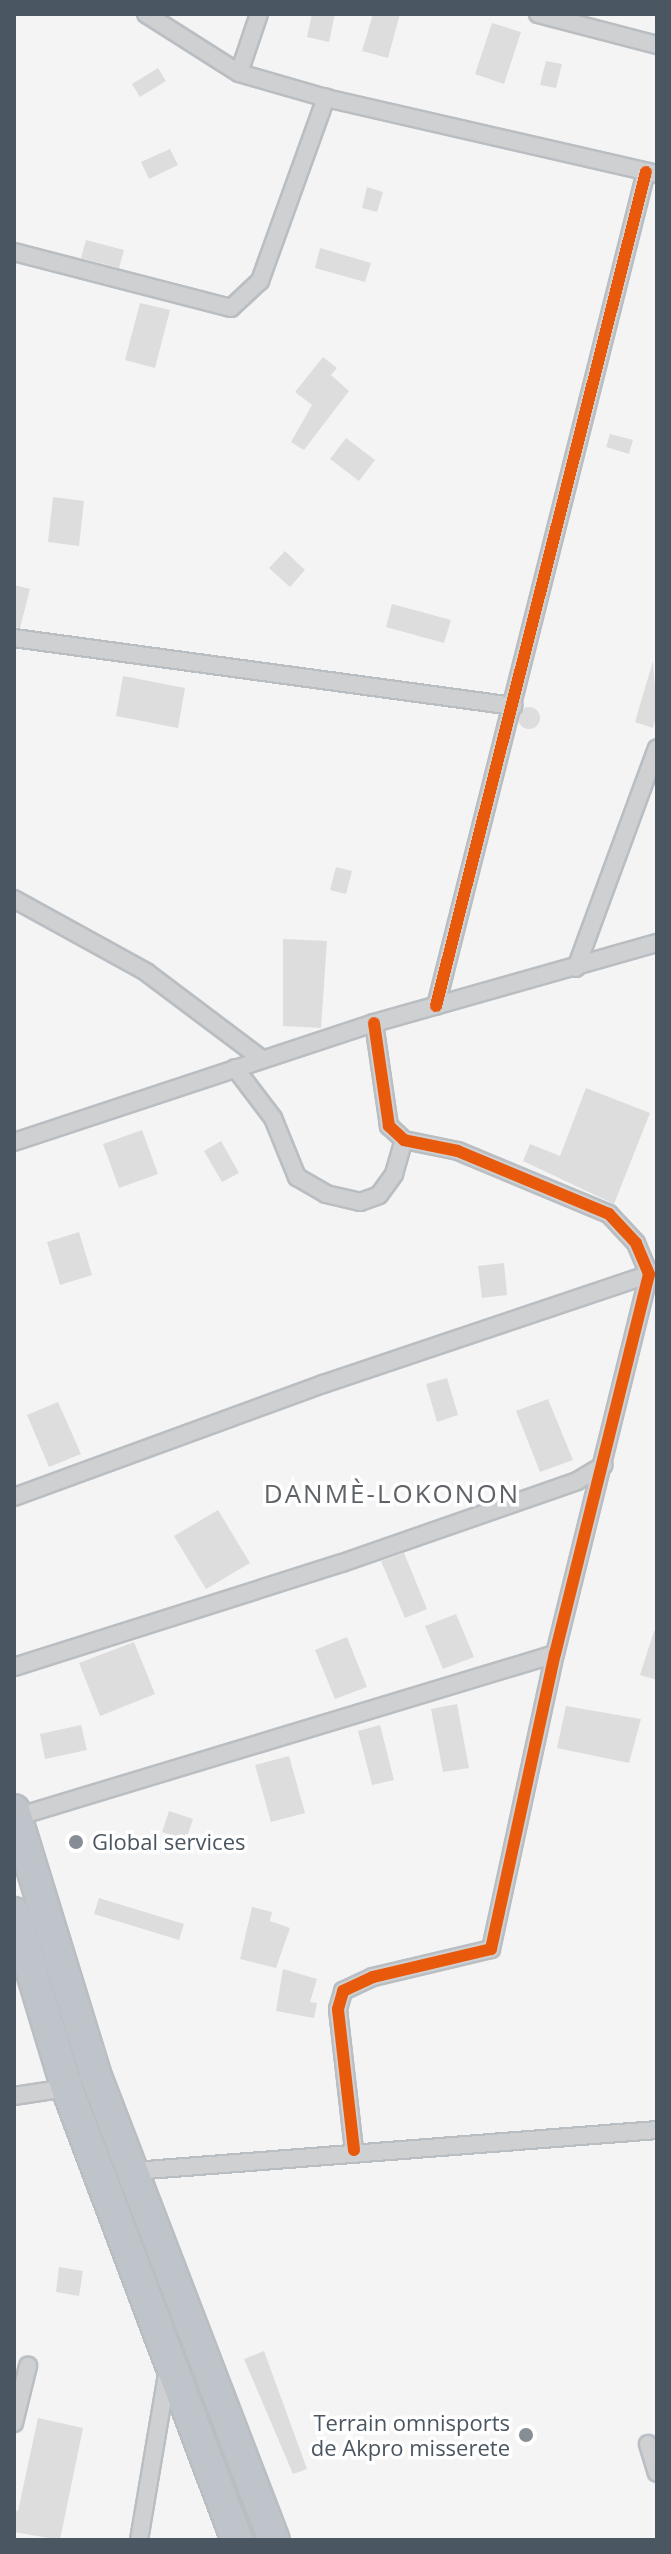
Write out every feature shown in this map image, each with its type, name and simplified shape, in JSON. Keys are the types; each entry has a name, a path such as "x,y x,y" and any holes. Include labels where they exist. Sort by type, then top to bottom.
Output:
{"highway":[{"path":"15,1813 95,2074 274,2540"},
{"path":"14,1913 67,2088 237,2540"}],"street":[{"path":"146,14 239,73 326,98 651,173 436,1006"},
{"path":"239,73 259,14"},
{"path":"538,14 657,45"},
{"path":"14,252 231,308 260,281 326,98"},
{"path":"14,638 513,706"},
{"path":"576,968 657,748"},
{"path":"14,899 146,972 262,1059"},
{"path":"14,1142 374,1023 657,943"},
{"path":"354,2150 338,2009 343,1991 373,1977 491,1949 555,1654 653,1272 636,1243 609,1214 458,1151 404,1140 389,1126 374,1023"},
{"path":"235,1068 273,1118 297,1177 326,1194 360,1202 379,1195 394,1174 404,1140"},
{"path":"14,1497 323,1384 653,1272"},
{"path":"14,1667 342,1563 577,1481 604,1465"},
{"path":"15,1813 555,1654"},
{"path":"14,2096 67,2088"},
{"path":"134,2171 354,2150 657,2130"},
{"path":"139,2540 169,2364"},
{"path":"14,2423 28,2366"},
{"path":"648,2444 657,2473"}],"building":[{"path":"312,14 335,14 329,42 307,37"},
{"path":"373,14 400,14 388,58 362,51"},
{"path":"492,23 521,32 504,84 475,74"},
{"path":"546,61 562,64 556,88 540,85"},
{"path":"158,68 166,81 140,97 132,84"},
{"path":"170,149 178,165 149,179 141,162"},
{"path":"367,187 383,192 377,212 362,208"},
{"path":"86,240 124,250 119,268 81,258"},
{"path":"320,248 371,263 365,282 315,268"},
{"path":"140,303 170,310 155,368 125,360"},
{"path":"323,357 337,368 331,375 349,391 304,450 291,442 312,405 295,392"},
{"path":"610,434 633,440 629,454 606,447"},
{"path":"346,438 375,460 359,481 330,459"},
{"path":"53,497 84,501 79,546 48,542"},
{"path":"285,551 305,570 290,587 269,568"},
{"path":"14,585 30,589 20,628 14,627"},
{"path":"392,604 451,620 444,643 386,627"},
{"path":"653,661 657,714 653,728 635,722"},
{"path":"123,676 185,688 178,728 116,716"},
{"path":"529,707 537,710 540,718 537,726 529,729 521,726 518,718 521,710"},
{"path":"336,867 352,871 346,894 330,890"},
{"path":"283,939 327,941 321,1028 283,1026"},
{"path":"586,1088 650,1113 614,1204 523,1161 530,1144 560,1156"},
{"path":"142,1130 158,1174 119,1188 103,1144"},
{"path":"221,1141 239,1173 222,1182 204,1151"},
{"path":"79,1232 92,1275 60,1285 47,1242"},
{"path":"504,1263 507,1295 482,1298 478,1266"},
{"path":"447,1378 458,1415 437,1422 426,1384"},
{"path":"548,1399 573,1460 540,1472 516,1411"},
{"path":"58,1402 81,1454 49,1467 27,1415"},
{"path":"218,1510 250,1563 206,1589 174,1536"},
{"path":"404,1553 427,1609 405,1618 381,1561"},
{"path":"456,1614 474,1657 443,1669 425,1626"},
{"path":"654,1631 657,1631 657,1680 640,1675"},
{"path":"347,1637 367,1687 335,1699 315,1650"},
{"path":"134,1642 155,1694 100,1716 79,1663"},
{"path":"457,1704 469,1768 443,1772 431,1709"},
{"path":"566,1706 641,1719 629,1763 557,1748"},
{"path":"81,1725 87,1750 45,1759 40,1734"},
{"path":"380,1725 394,1780 372,1785 358,1731"},
{"path":"289,1756 305,1813 271,1822 255,1765"},
{"path":"169,1811 193,1819 186,1840 162,1832"},
{"path":"99,1898 184,1924 179,1940 94,1914"},
{"path":"252,1907 272,1912 270,1921 290,1928 276,1968 240,1959"},
{"path":"283,1969 317,1979 310,2002 317,2003 314,2018 276,2011"},
{"path":"59,2267 83,2271 79,2296 56,2292"},
{"path":"264,2351 307,2469 293,2474 244,2359"},
{"path":"38,2418 83,2428 60,2540 14,2532 14,2510 18,2511"}],"cycle path":[{"path":"436,1006 646,172"},
{"path":"354,2150 338,2009 343,1991 373,1977 491,1949 555,1654 649,1274 636,1243 609,1214 458,1151 404,1140 389,1126 374,1023"}],"place":[{"name":"Global services","path":"76,1842"},
{"name":"Terrain omnisports de Akpro misserete","path":"526,2435"}],"district":[{"name":"DANMÈ-LOKONON","path":"392,1494"}]}
